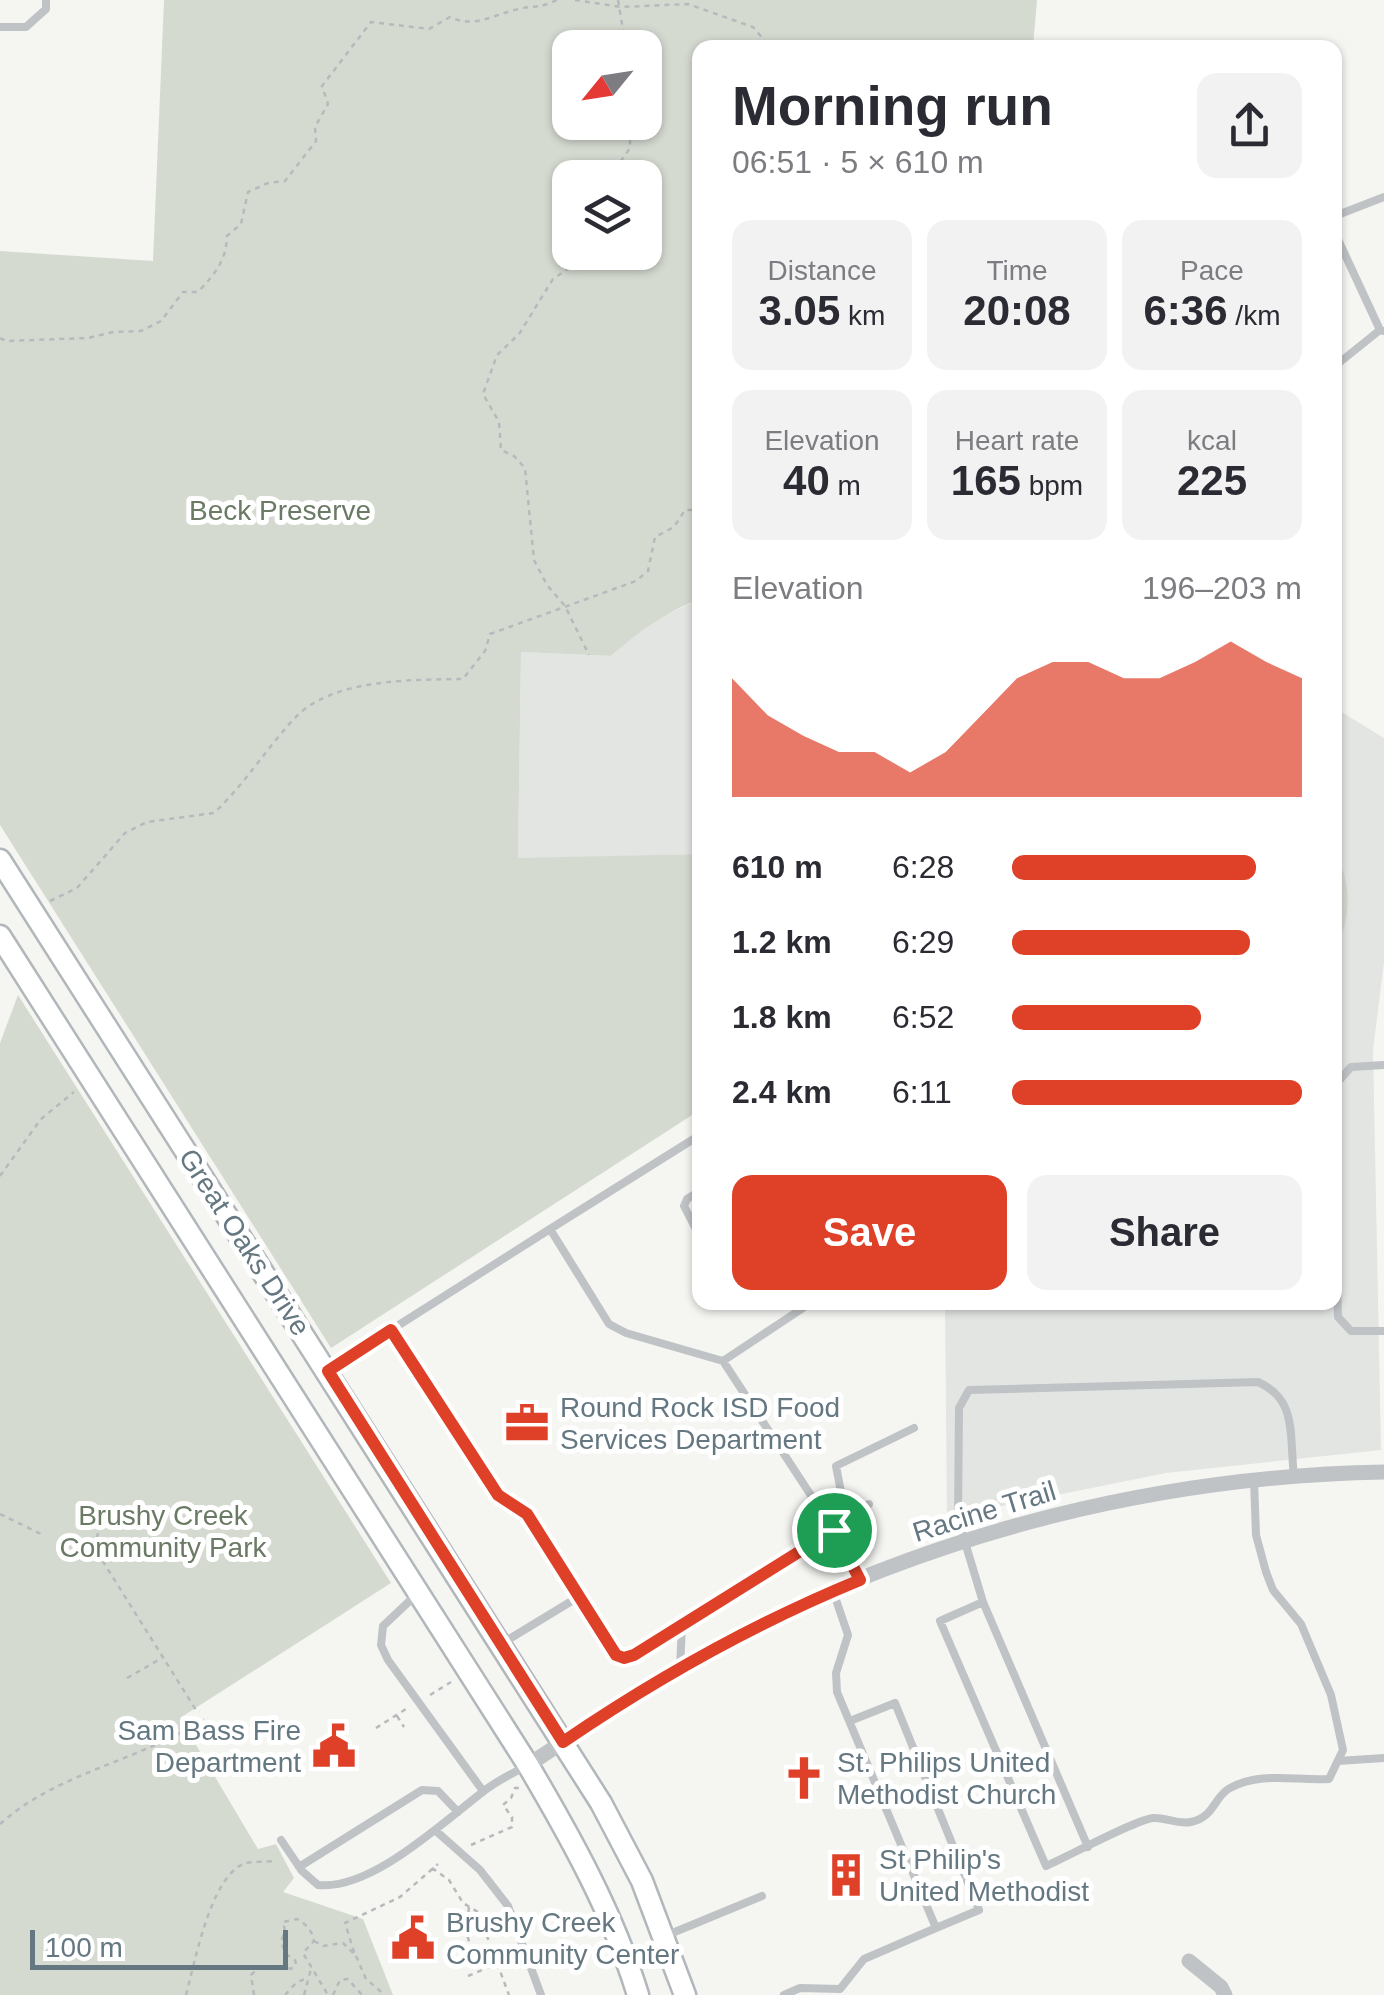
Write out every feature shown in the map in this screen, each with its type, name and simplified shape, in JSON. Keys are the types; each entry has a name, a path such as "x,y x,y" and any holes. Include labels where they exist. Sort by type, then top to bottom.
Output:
{"street":[{"name":"Great Oaks Drive","path":"0,860 616,1828 665,1936 685,1995"},
{"name":"Great Oaks Drive","path":"0,936 528,1765 591,1880 638,1995"},
{"name":"Racine Trail","path":"528,1765 741,1633 833,1591 964,1541 1090,1505 1254,1480 1384,1472"},
{"path":"1188,1961 1225,1995"}],"lane":[{"path":"0,26 26,28 46,9 46,0"},
{"path":"1342,213 1384,197"},
{"path":"1342,247 1382,330 1342,361"},
{"path":"1342,1077 1351,1067 1384,1065"},
{"path":"328,1371 692,1141"},
{"path":"692,1197 684,1206 692,1222"},
{"path":"550,1229 609,1324 626,1333 722,1361 834,1530 860,1580"},
{"path":"722,1361 799,1310"},
{"path":"1338,1310 1338,1316 1351,1331 1384,1331"},
{"path":"391,1330 498,1495 527,1514 616,1655 634,1655 834,1530"},
{"path":"1088,1847 983,1602 964,1541 958,1519 959,1408 969,1390 1258,1382 1276,1390 1286,1404 1294,1476"},
{"path":"870,1504 851,1510 841,1492 836,1466 914,1428"},
{"path":"983,1602 940,1621 1046,1866 1152,1818 1193,1822 1213,1811 1225,1790 1241,1783 1278,1776 1329,1780 1343,1750 1332,1695 1301,1624 1273,1590 1266,1572 1256,1535 1254,1480"},
{"path":"816,1504 841,1492"},
{"path":"833,1591 848,1635 836,1673 838,1692 936,1928"},
{"path":"417,1594 383,1626 382,1645 414,1699 483,1791"},
{"path":"501,1644 580,1596"},
{"path":"680,1668 682,1625"},
{"path":"784,1995 800,1988 840,1989 864,1959 978,1910 894,1702 850,1721"},
{"path":"1338,1761 1384,1758"},
{"path":"281,1840 318,1886 345,1885 436,1831 483,1791 528,1765"},
{"path":"299,1867 422,1790 438,1791 458,1812"},
{"path":"436,1831 480,1870 508,1906 541,1995"},
{"path":"665,1936 762,1896"}],"path":[{"path":"0,338 88,338 141,330 161,321 183,292 198,292 226,255 227,236 242,224 248,192 285,180 316,141 315,126 328,104 322,86 371,22 428,29 450,17 463,23 492,20 557,0"},
{"path":"575,0 621,6 688,4 753,27 764,40"},
{"path":"618,0 624,30"},
{"path":"566,270 552,279 519,334 497,355 483,394 499,422 501,450 525,468 534,560 547,585 565,606 589,655"},
{"path":"44,905 77,888 125,833 147,822 214,814 296,716 314,703 377,681 463,679 485,651 490,634 636,581 648,570 656,538 674,527 685,510 692,510"},
{"path":"0,1176 41,1119 80,1087"},
{"path":"0,1514 40,1534"},
{"path":"98,1533 97,1552 200,1712"},
{"path":"127,1618 135,1613"},
{"path":"127,1678 163,1657"},
{"path":"430,1695 457,1679"},
{"path":"376,1728 407,1708"},
{"path":"396,1714 404,1727"},
{"path":"0,1824 42,1792 180,1734 204,1719"},
{"path":"465,1848 512,1827 512,1817 504,1805 515,1788 523,1788"},
{"path":"186,1995 224,1880 244,1864 276,1861"},
{"path":"385,1995 366,1979 345,1923 393,1901 438,1864"},
{"path":"432,1868 449,1880 463,1903 478,1912 509,1995"},
{"path":"390,1894 393,1901"},
{"path":"469,1906 466,1931 473,1955"},
{"path":"254,1995 250,1975 256,1969 292,1969 296,1964 281,1942 286,1931 283,1922 297,1918 309,1928 314,1941 323,1946 343,1943 355,1955"},
{"path":"314,1941 303,1953 331,1995 340,1980 348,1980 362,1995"},
{"path":"468,1976 498,1963"},
{"path":"304,1995 312,1969"},
{"path":"284,1995 308,1978"}],"shaded area":[{"path":"692,603 692,854 518,859 521,652 611,656 659,618"},
{"path":"1342,712 1384,738 1384,962 1373,1050 1381,1450 1166,1473 947,1517 945,1310 1342,1310"}],"green space":[{"name":"Beck Preserve","path":"164,0 1037,0 1034,40 692,40 692,603 652,623 611,656 521,652 518,858 692,854 692,1115 331,1348 0,825 0,251 153,261"},
{"path":"1342,867 1348,901 1342,932"},
{"name":"Brushy Creek Community Park","path":"18,995 391,1583 180,1718 258,1849 276,1844 294,1878 283,1892 363,1919 393,1995 0,1995 0,1043"}],"place":[{"name":"Round Rock ISD Food Services Department","path":"527,1423"},
{"name":"Sam Bass Fire Department","path":"334,1746"},
{"name":"St. Philips United Methodist Church","path":"804,1778"},
{"name":"St Philip's United Methodist","path":"846,1875"},
{"name":"Brushy Creek Community Center","path":"413,1938"}],"route":[{"path":"391,1330 498,1495 527,1514 616,1655 624,1658 834,1530 860,1580 741,1633 651,1684 563,1742 328,1371 391,1330"}]}
